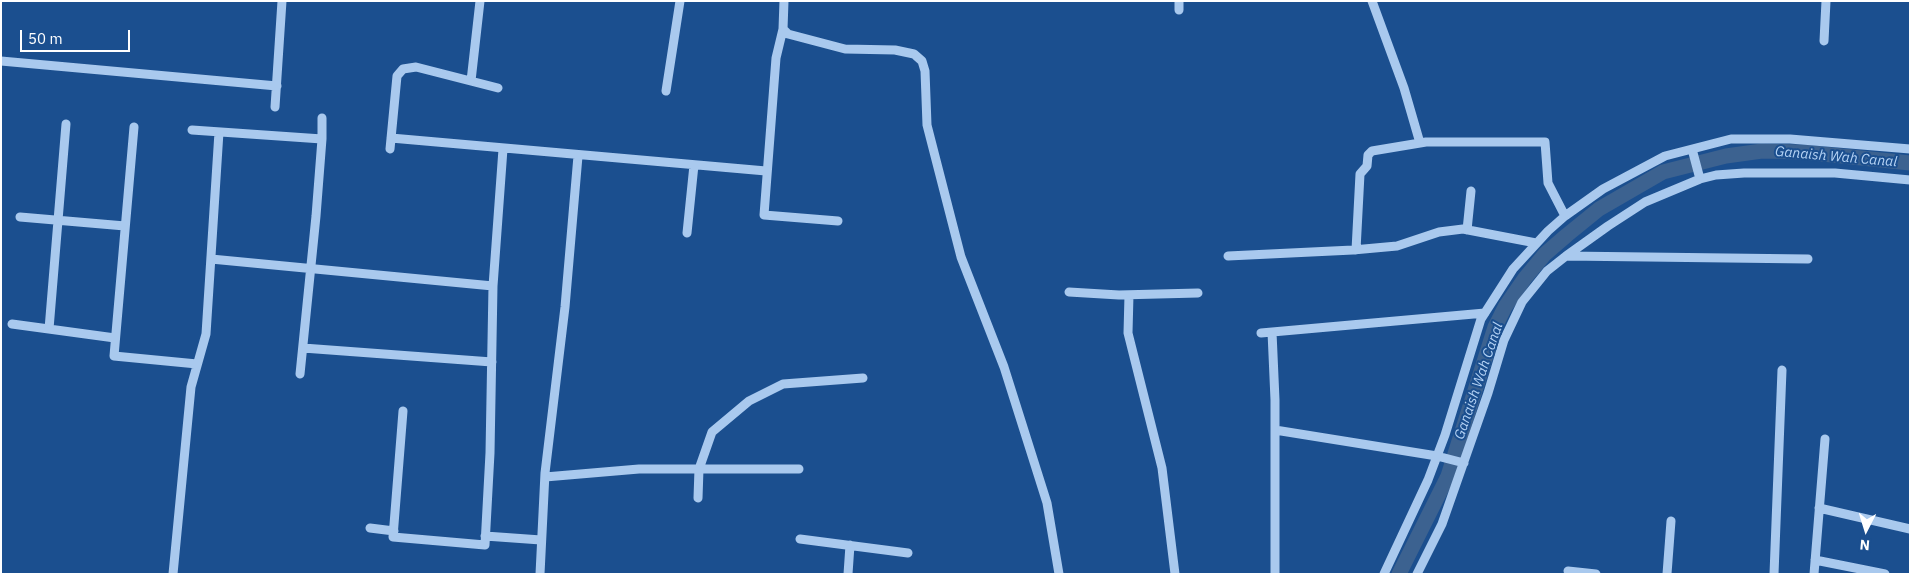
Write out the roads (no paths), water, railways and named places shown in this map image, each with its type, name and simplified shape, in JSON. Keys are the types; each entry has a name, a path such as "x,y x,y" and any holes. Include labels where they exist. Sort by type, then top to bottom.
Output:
{"street":[{"path":"275,108 282,1"},
{"path":"471,81 480,1"},
{"path":"666,91 680,1"},
{"path":"784,1 783,29 776,58 764,215 838,221"},
{"path":"1372,1 1404,88 1420,143"},
{"path":"1824,40 1826,1"},
{"path":"783,29 788,34 845,49 895,50 914,54 922,61 925,71 927,124 961,257 1004,367 1047,503 1060,574"},
{"path":"1,61 277,86"},
{"path":"390,149 397,76 403,69 416,67 498,88"},
{"path":"300,374 311,269 322,139 322,118"},
{"path":"48,329 66,124"},
{"path":"134,127 114,356 197,364"},
{"path":"192,130 322,139"},
{"path":"172,574 191,387 206,334 219,132"},
{"path":"391,138 578,156 766,171"},
{"path":"1384,574 1441,457 1472,346 1485,313 1512,269 1536,243 1566,216 1603,189 1665,156 1693,152 1731,139 1790,139 1910,149"},
{"path":"1356,250 1360,174 1367,166 1368,155 1372,151 1420,143 1545,142 1548,182 1566,216"},
{"path":"403,411 393,537 485,545 493,286 503,149"},
{"path":"1693,152 1699,175"},
{"path":"540,574 545,477 565,308 578,156"},
{"path":"687,233 694,165"},
{"path":"1417,574 1442,524 1488,393 1504,340 1522,302 1547,271 1608,226 1646,202 1699,175 1786,172 1835,173 1910,180"},
{"path":"1467,230 1471,191"},
{"path":"20,217 125,226"},
{"path":"1228,256 1356,250 1397,246 1439,232 1467,230 1536,243"},
{"path":"1566,256 1808,259"},
{"path":"211,259 493,286"},
{"path":"1069,292 1129,295 1198,293"},
{"path":"1129,295 1128,333 1162,468 1175,574"},
{"path":"1261,334 1485,313"},
{"path":"12,324 116,338"},
{"path":"1272,332 1275,430 1275,574"},
{"path":"303,348 492,362"},
{"path":"1774,574 1782,370"},
{"path":"698,498 700,469 712,432 749,401 783,384 863,378"},
{"path":"1275,430 1441,457 1462,463"},
{"path":"1814,574 1825,439"},
{"path":"545,477 639,469 799,469"},
{"path":"1819,508 1910,528"},
{"path":"1667,574 1671,520"},
{"path":"370,528 394,530"},
{"path":"485,536 541,540"},
{"path":"800,539 908,553"},
{"path":"848,574 850,545"},
{"path":"1815,560 1885,574"},
{"path":"1568,571 1596,574"}],"waterway":[{"name":"Ganaish Wah Canal","path":"1399,574 1448,476 1495,327 1505,307 1525,278 1545,254 1599,209 1663,172 1726,156 1762,151 1803,152 1910,163"}]}
